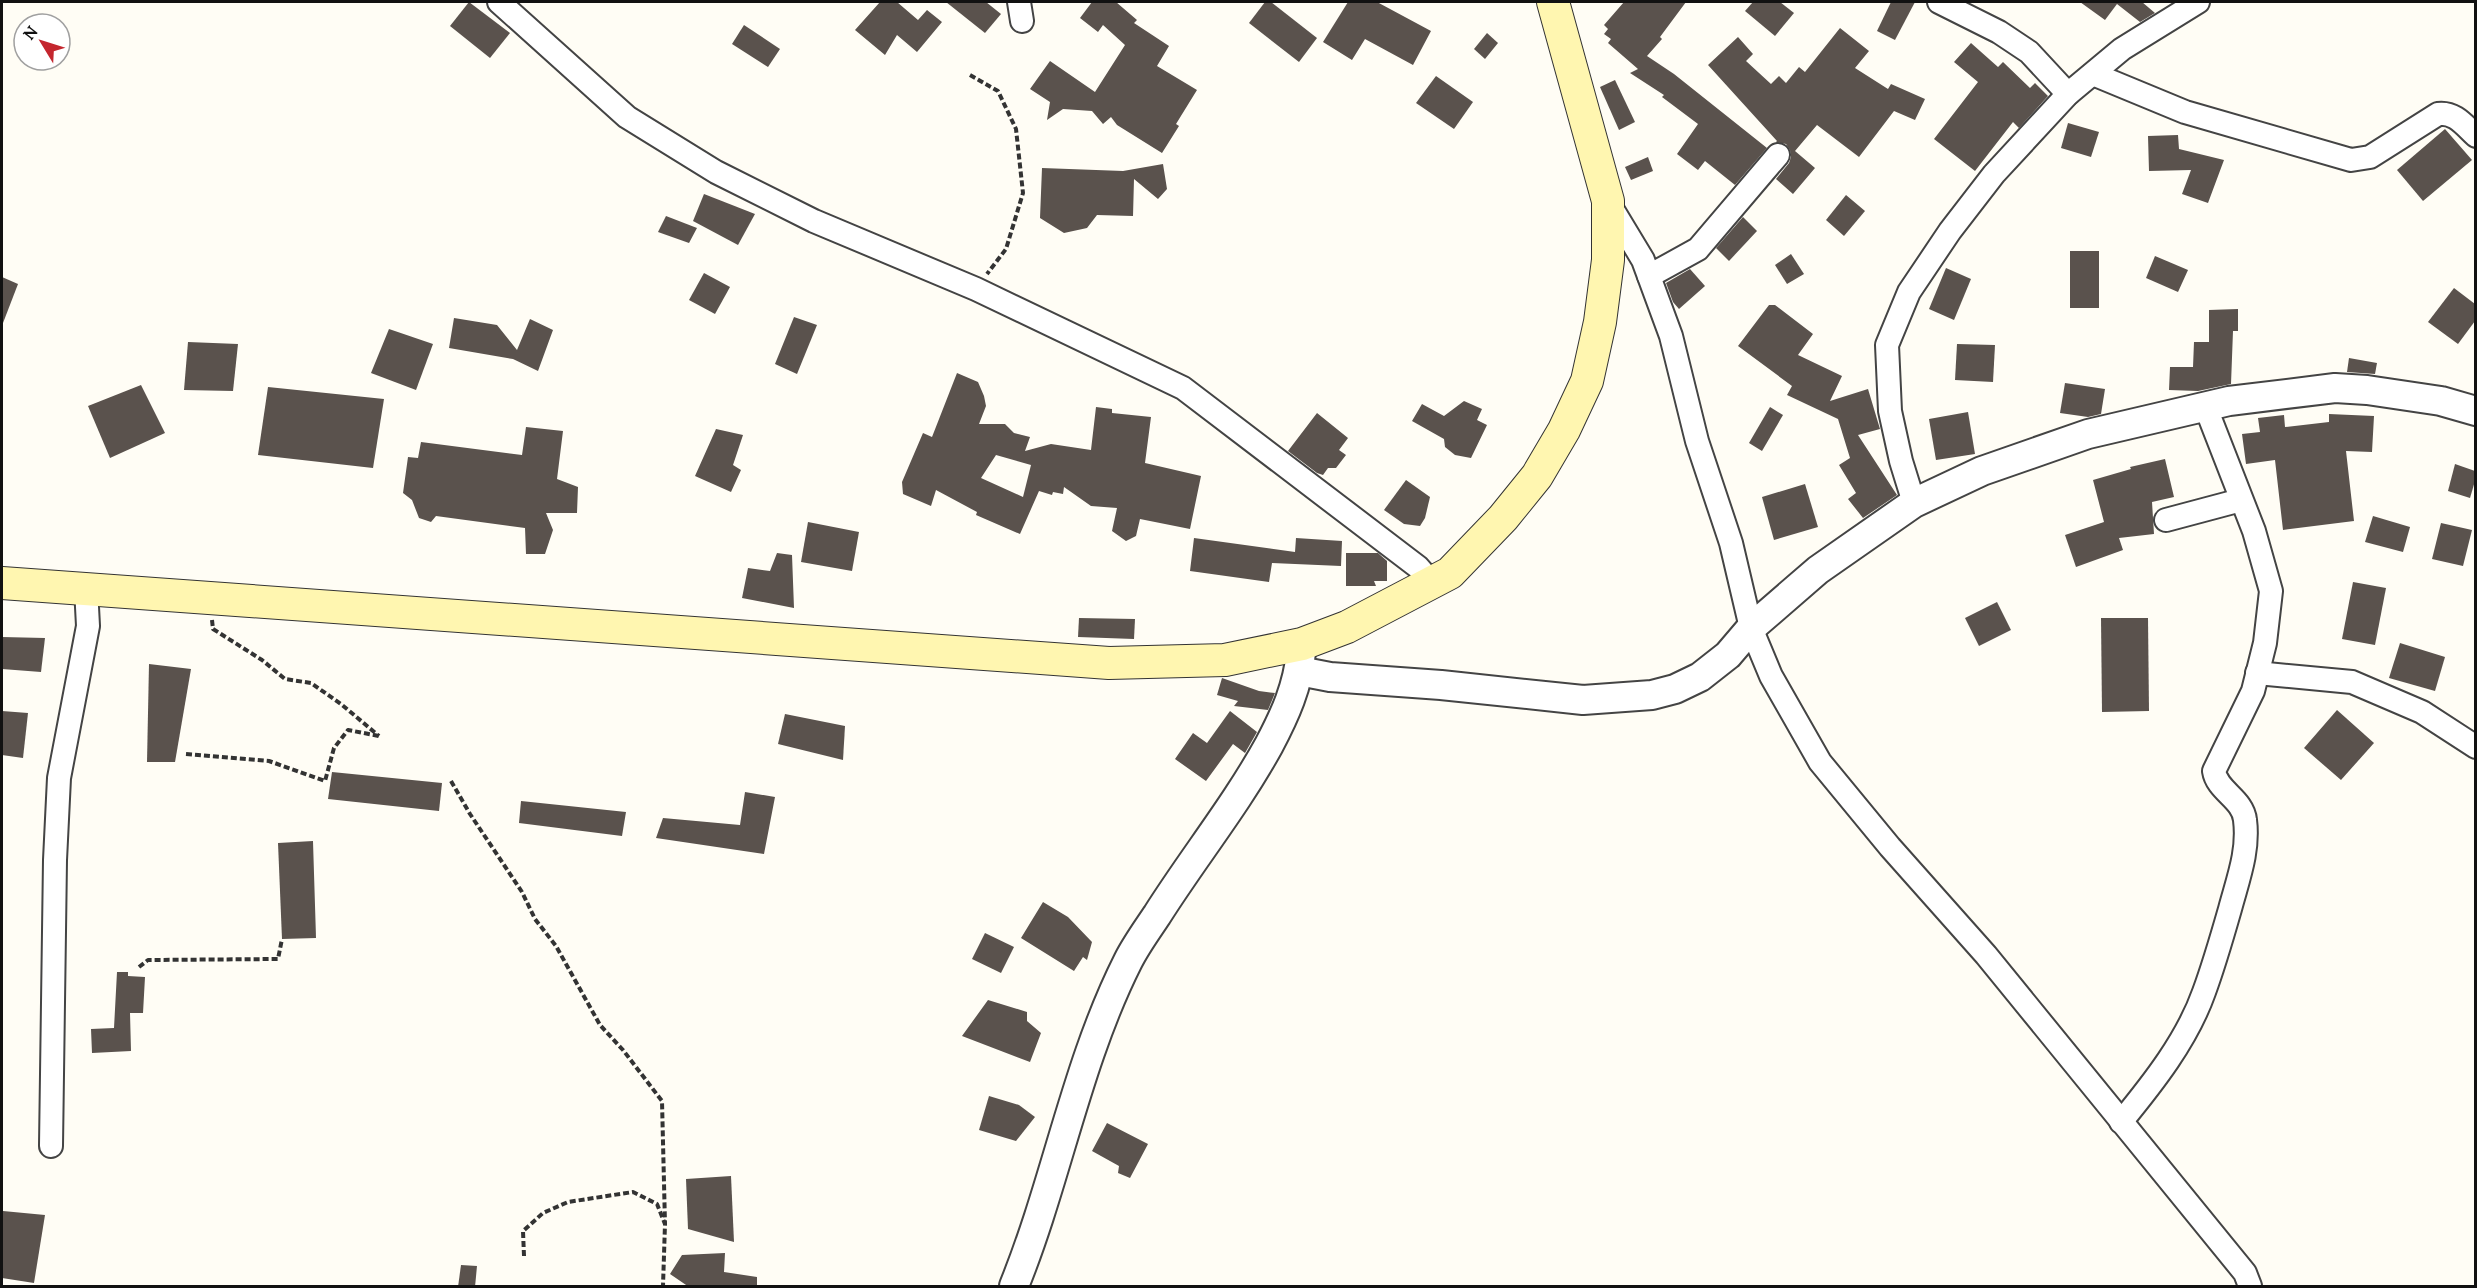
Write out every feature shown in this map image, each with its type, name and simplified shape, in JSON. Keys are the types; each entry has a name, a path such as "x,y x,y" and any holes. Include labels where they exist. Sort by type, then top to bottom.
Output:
{"main road":[{"path":"2,583 1109,663 1300,657 1347,627 1450,573 1503,518 1537,476 1564,430 1587,381 1600,322 1608,260 1608,201 1552,2"}],"street":[{"path":"499,2 627,117 716,172 814,220 976,290 1183,388 1418,567 1432,583"},
{"path":"1939,2 1999,32 2029,52 2068,94"},
{"path":"1914,503 1901,461 1890,411 1887,345 1909,292 1950,231 1994,174 2068,94 2122,49 2198,2"},
{"path":"2093,74 2184,112 2351,160 2370,157 2438,114 2446,113 2459,119 2475,136"},
{"path":"1649,276 1698,249 1778,155"},
{"path":"1608,201 1643,260 1671,336 1697,441 1731,543 1751,628 1770,676 1820,762 1890,847 1986,955 2245,1273 2250,1287"},
{"path":"1014,1287 1092,1049 1128,961 1183,874 1231,808 1260,761 1282,719 1300,657 1330,677 1441,685 1583,700 1652,695 1675,689 1700,677 1728,655 1751,628 1818,570 1914,503 1982,471 2088,434 2229,401 2336,388 2367,390 2441,401 2475,411"},
{"path":"2121,1122 2149,1088 2180,1041 2204,994 2245,856 2245,818 2239,806 2216,780 2214,771 2253,691 2265,643 2271,591 2254,531 2206,408"},
{"path":"2166,520 2241,500"},
{"path":"51,1146 55,860 59,778 88,626 86,588"},
{"path":"2257,673 2352,682 2422,712 2475,747"}],"path":[{"path":"970,75 998,92 1016,129 1023,193 1006,249 976,290"},
{"path":"186,754 269,761 326,781 334,748 348,730 379,736 341,704 311,684 285,679 262,660 213,629 208,597"},
{"path":"451,781 522,892 535,919 556,946 600,1025 623,1050 662,1101 665,1224 663,1287"},
{"path":"140,967 148,960 278,959 282,939"},
{"path":"524,1256 523,1231 543,1212 568,1202 633,1192 657,1204 665,1224"}],"building":[{"path":"469,2 510,33 490,58 450,26"},
{"path":"880,2 897,2 918,20 927,10 942,22 917,52 897,35 885,55 855,30"},
{"path":"946,2 986,2 1001,14 985,33"},
{"path":"1092,2 1116,2 1137,20 1134,23 1169,46 1157,66 1197,90 1176,124 1179,126 1162,153 1117,125 1111,117 1103,124 1092,111 1063,109 1047,120 1050,102 1030,89 1050,61 1095,92 1125,45 1103,25 1098,32 1080,18"},
{"path":"1265,2 1271,2 1317,38 1299,62 1249,23"},
{"path":"1348,2 1377,2 1431,31 1413,65 1365,39 1352,60 1323,42"},
{"path":"1624,2 1686,2 1660,37 1662,39 1647,56 1674,74 1767,148 1735,185 1705,161 1698,170 1677,154 1698,124 1662,97 1664,95 1630,73 1638,69 1608,43 1611,39 1604,34 1608,29 1604,25"},
{"path":"1753,2 1780,2 1794,13 1775,36 1745,11"},
{"path":"1891,2 1915,2 1895,40 1877,31"},
{"path":"2080,2 2142,2 2155,13 2140,22 2117,4 2105,20"},
{"path":"744,25 780,49 768,67 732,44"},
{"path":"1840,28 1869,51 1855,68 1888,89 1891,84 1925,99 1915,120 1894,111 1859,157 1817,125 1795,151 1815,168 1793,194 1776,179 1789,163 1790,150 1786,144 1776,142 1708,65 1738,37 1753,54 1746,61 1771,84 1779,76 1786,83 1799,67 1805,72"},
{"path":"1487,33 1498,43 1485,59 1474,49"},
{"path":"1971,43 1998,67 2003,62 2030,88 2035,83 2048,96 2019,128 2013,122 1975,171 1934,139 1978,82 1954,62"},
{"path":"1436,76 1473,102 1454,129 1416,103"},
{"path":"1615,80 1635,122 1619,130 1600,87"},
{"path":"2068,123 2099,132 2091,157 2061,148"},
{"path":"2445,129 2472,160 2423,201 2397,170"},
{"path":"2178,135 2179,149 2224,160 2208,203 2182,194 2191,170 2149,171 2148,136"},
{"path":"1648,157 1653,171 1631,180 1625,167"},
{"path":"1163,164 1167,189 1158,199 1134,179 1133,216 1097,215 1087,228 1064,233 1040,218 1042,168 1123,171"},
{"path":"704,194 755,214 738,245 693,221"},
{"path":"1846,195 1865,211 1844,236 1826,220"},
{"path":"666,216 697,228 689,243 658,232"},
{"path":"1743,217 1757,231 1729,261 1716,248"},
{"path":"2070,251 2099,251 2099,308 2070,308"},
{"path":"1791,254 1804,274 1787,284 1775,265"},
{"path":"2155,256 2188,270 2178,292 2146,278"},
{"path":"1946,268 1971,279 1954,320 1929,309"},
{"path":"1690,269 1705,286 1679,309 1673,302 1666,283"},
{"path":"704,273 730,287 715,314 689,300"},
{"path":"2,277 18,284 3,323 2,323"},
{"path":"2454,288 2475,304 2475,321 2458,344 2428,322"},
{"path":"1769,305 1775,305 1813,334 1798,355 1842,376 1830,401 1868,389 1880,429 1858,435 1897,495 1863,518 1848,499 1856,493 1839,465 1850,458 1838,419 1787,395 1792,386 1738,346"},
{"path":"2238,309 2238,331 2233,331 2231,384 2198,391 2169,390 2170,367 2193,367 2194,342 2209,342 2209,310"},
{"path":"794,317 817,325 797,374 775,364"},
{"path":"454,318 497,325 517,350 530,319 553,330 538,371 513,359 449,348"},
{"path":"389,329 433,344 416,390 371,373"},
{"path":"188,342 238,344 233,391 184,390"},
{"path":"1957,344 1995,345 1993,382 1955,380"},
{"path":"2349,358 2377,363 2375,374 2347,372"},
{"path":"957,373 978,382 986,406 979,424 1005,424 1014,433 1030,437 1025,451 1051,444 1091,450 1096,407 1112,409 1112,413 1151,417 1145,463 1201,476 1190,529 1140,519 1136,536 1126,541 1112,531 1117,508 1091,506 1064,487 1063,494 1053,492 1052,495 1039,491 1020,534 976,515 977,512 936,490 931,506 903,494 902,482 923,433 932,437","holes":["996,455 1031,465 1023,497 981,478"]},
{"path":"2065,383 2105,389 2101,414 2088,417 2060,413"},
{"path":"141,385 165,433 110,458 88,406"},
{"path":"268,387 384,399 373,468 258,455"},
{"path":"1464,401 1482,409 1477,420 1487,425 1471,458 1455,455 1445,447 1444,439 1412,421 1422,404 1444,416"},
{"path":"1770,407 1783,415 1762,451 1749,443"},
{"path":"1968,412 1975,454 1936,460 1929,419"},
{"path":"1317,413 1348,438 1339,450 1346,455 1336,468 1328,468 1323,475 1288,451"},
{"path":"2329,414 2374,416 2372,452 2346,451 2354,521 2283,530 2275,460 2246,464 2242,434 2260,432 2258,418 2284,415 2285,427 2329,422"},
{"path":"526,427 563,431 557,479 578,487 577,513 546,513 553,530 545,554 526,554 525,528 436,516 431,522 419,518 412,500 403,493 408,457 418,458 421,442 522,455"},
{"path":"716,429 743,435 733,465 741,470 731,492 695,476"},
{"path":"2165,459 2174,497 2152,502 2154,534 2119,538 2123,550 2076,567 2065,535 2104,522 2093,480 2131,469 2130,467"},
{"path":"2455,464 2475,471 2475,481 2470,498 2448,491"},
{"path":"1406,480 1430,497 1425,518 1420,526 1404,524 1384,510"},
{"path":"1805,484 1818,527 1774,540 1762,497"},
{"path":"2373,516 2410,527 2403,552 2365,542"},
{"path":"808,522 859,532 852,571 801,562"},
{"path":"2441,523 2472,530 2463,566 2432,559"},
{"path":"1194,538 1295,552 1296,538 1342,541 1341,566 1272,563 1269,582 1190,571"},
{"path":"777,553 792,555 794,608 742,598 748,568 770,571"},
{"path":"1346,553 1378,553 1387,561 1387,581 1374,581 1376,586 1346,586"},
{"path":"2353,582 2386,588 2375,645 2342,639"},
{"path":"1997,602 2011,630 1979,646 1965,618"},
{"path":"1079,618 1135,619 1134,639 1078,637"},
{"path":"2101,618 2148,618 2149,711 2102,712"},
{"path":"2,637 45,638 41,672 2,669"},
{"path":"2400,643 2445,657 2435,691 2389,678"},
{"path":"149,664 191,669 175,762 147,762"},
{"path":"1222,678 1259,691 1275,693 1268,710 1234,706 1238,701 1217,695"},
{"path":"2337,710 2374,743 2341,780 2304,748"},
{"path":"2,711 28,713 23,758 2,755"},
{"path":"1230,711 1257,732 1245,753 1233,744 1206,781 1175,759 1193,733 1207,743"},
{"path":"785,714 845,726 843,760 778,744"},
{"path":"332,772 442,783 439,811 328,799"},
{"path":"745,792 775,797 764,854 656,838 663,818 740,825"},
{"path":"521,801 626,812 622,836 519,823"},
{"path":"313,841 316,938 282,939 278,843"},
{"path":"1043,902 1068,917 1092,942 1087,960 1083,957 1074,971 1021,938"},
{"path":"985,933 1014,947 1001,973 972,959"},
{"path":"117,972 128,972 128,976 145,977 143,1013 130,1013 131,1051 92,1053 91,1029 114,1028"},
{"path":"988,1000 1027,1012 1027,1021 1041,1033 1030,1062 962,1036"},
{"path":"989,1096 1019,1105 1035,1117 1016,1141 979,1130"},
{"path":"1107,1123 1148,1144 1130,1178 1118,1173 1119,1166 1092,1151"},
{"path":"731,1176 734,1242 688,1229 686,1179"},
{"path":"3,1211 45,1215 34,1283 2,1278"},
{"path":"725,1253 724,1272 757,1277 757,1287 689,1287 670,1274 682,1255"},
{"path":"461,1265 477,1266 475,1287 458,1287"}]}
